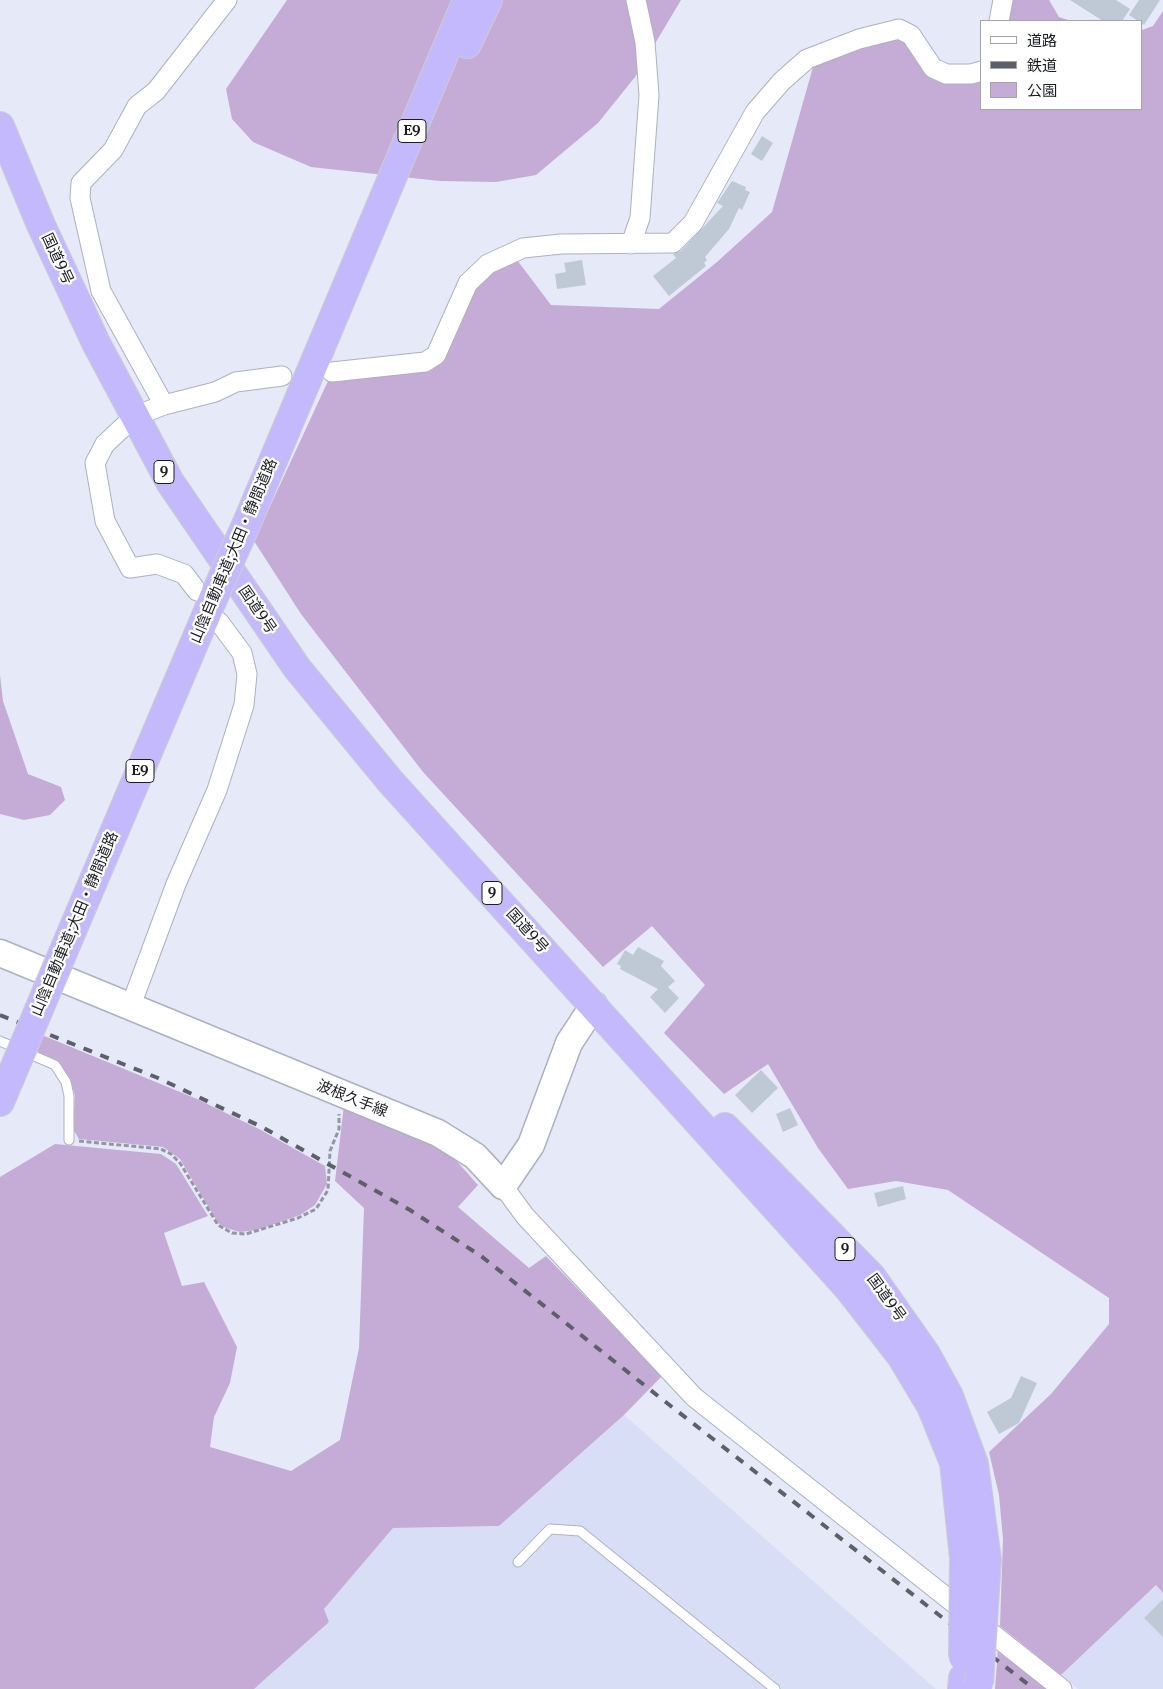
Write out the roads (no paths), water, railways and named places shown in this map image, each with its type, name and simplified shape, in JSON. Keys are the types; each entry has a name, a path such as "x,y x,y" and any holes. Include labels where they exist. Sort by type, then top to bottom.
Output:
{"highway":[{"path":"357,261 448,0"},
{"name":"山陰自動車道;大田・静間道路","path":"0,1102 64,950 206,592 246,525 292,385 357,261 467,0"},
{"path":"292,385 354,304 439,102 488,0"},
{"name":"国道9号","path":"0,126 41,225 78,306 170,482 297,668 390,781 848,1288 901,1356 931,1406 954,1463 975,1559 970,1685"}],"main road":[{"name":"波根久手線","path":"0,953 438,1133 475,1156 503,1186"},
{"path":"503,1186 531,1145 569,1043 594,1005"}],"street":[{"path":"164,405 101,291 80,198 81,183 113,150 138,106 156,91 226,0"},
{"path":"631,244 640,218 649,95 645,42 636,0"},
{"path":"999,20 1003,0"},
{"path":"332,372 425,362 436,355 468,283 488,264 523,248 561,244 673,242 694,223 754,112 782,81 807,59 859,39 899,29 911,35 933,68 946,74 971,74 980,71"},
{"path":"78,306 101,291"},
{"path":"206,592 184,574 157,564 130,568 105,521 95,463 105,444 135,416 164,405 215,392 236,382 292,385"},
{"path":"130,1008 176,884 218,790 244,705 247,674 242,653 219,622"},
{"path":"503,1186 525,1216 694,1396 1062,1689"}],"lane":[{"path":"0,1041 55,1065 66,1082 69,1096 69,1140"},
{"path":"518,1562 550,1529 580,1531 775,1689"}],"railway":[{"path":"0,1015 158,1078 262,1127 410,1210 481,1256 1034,1689"}]}
